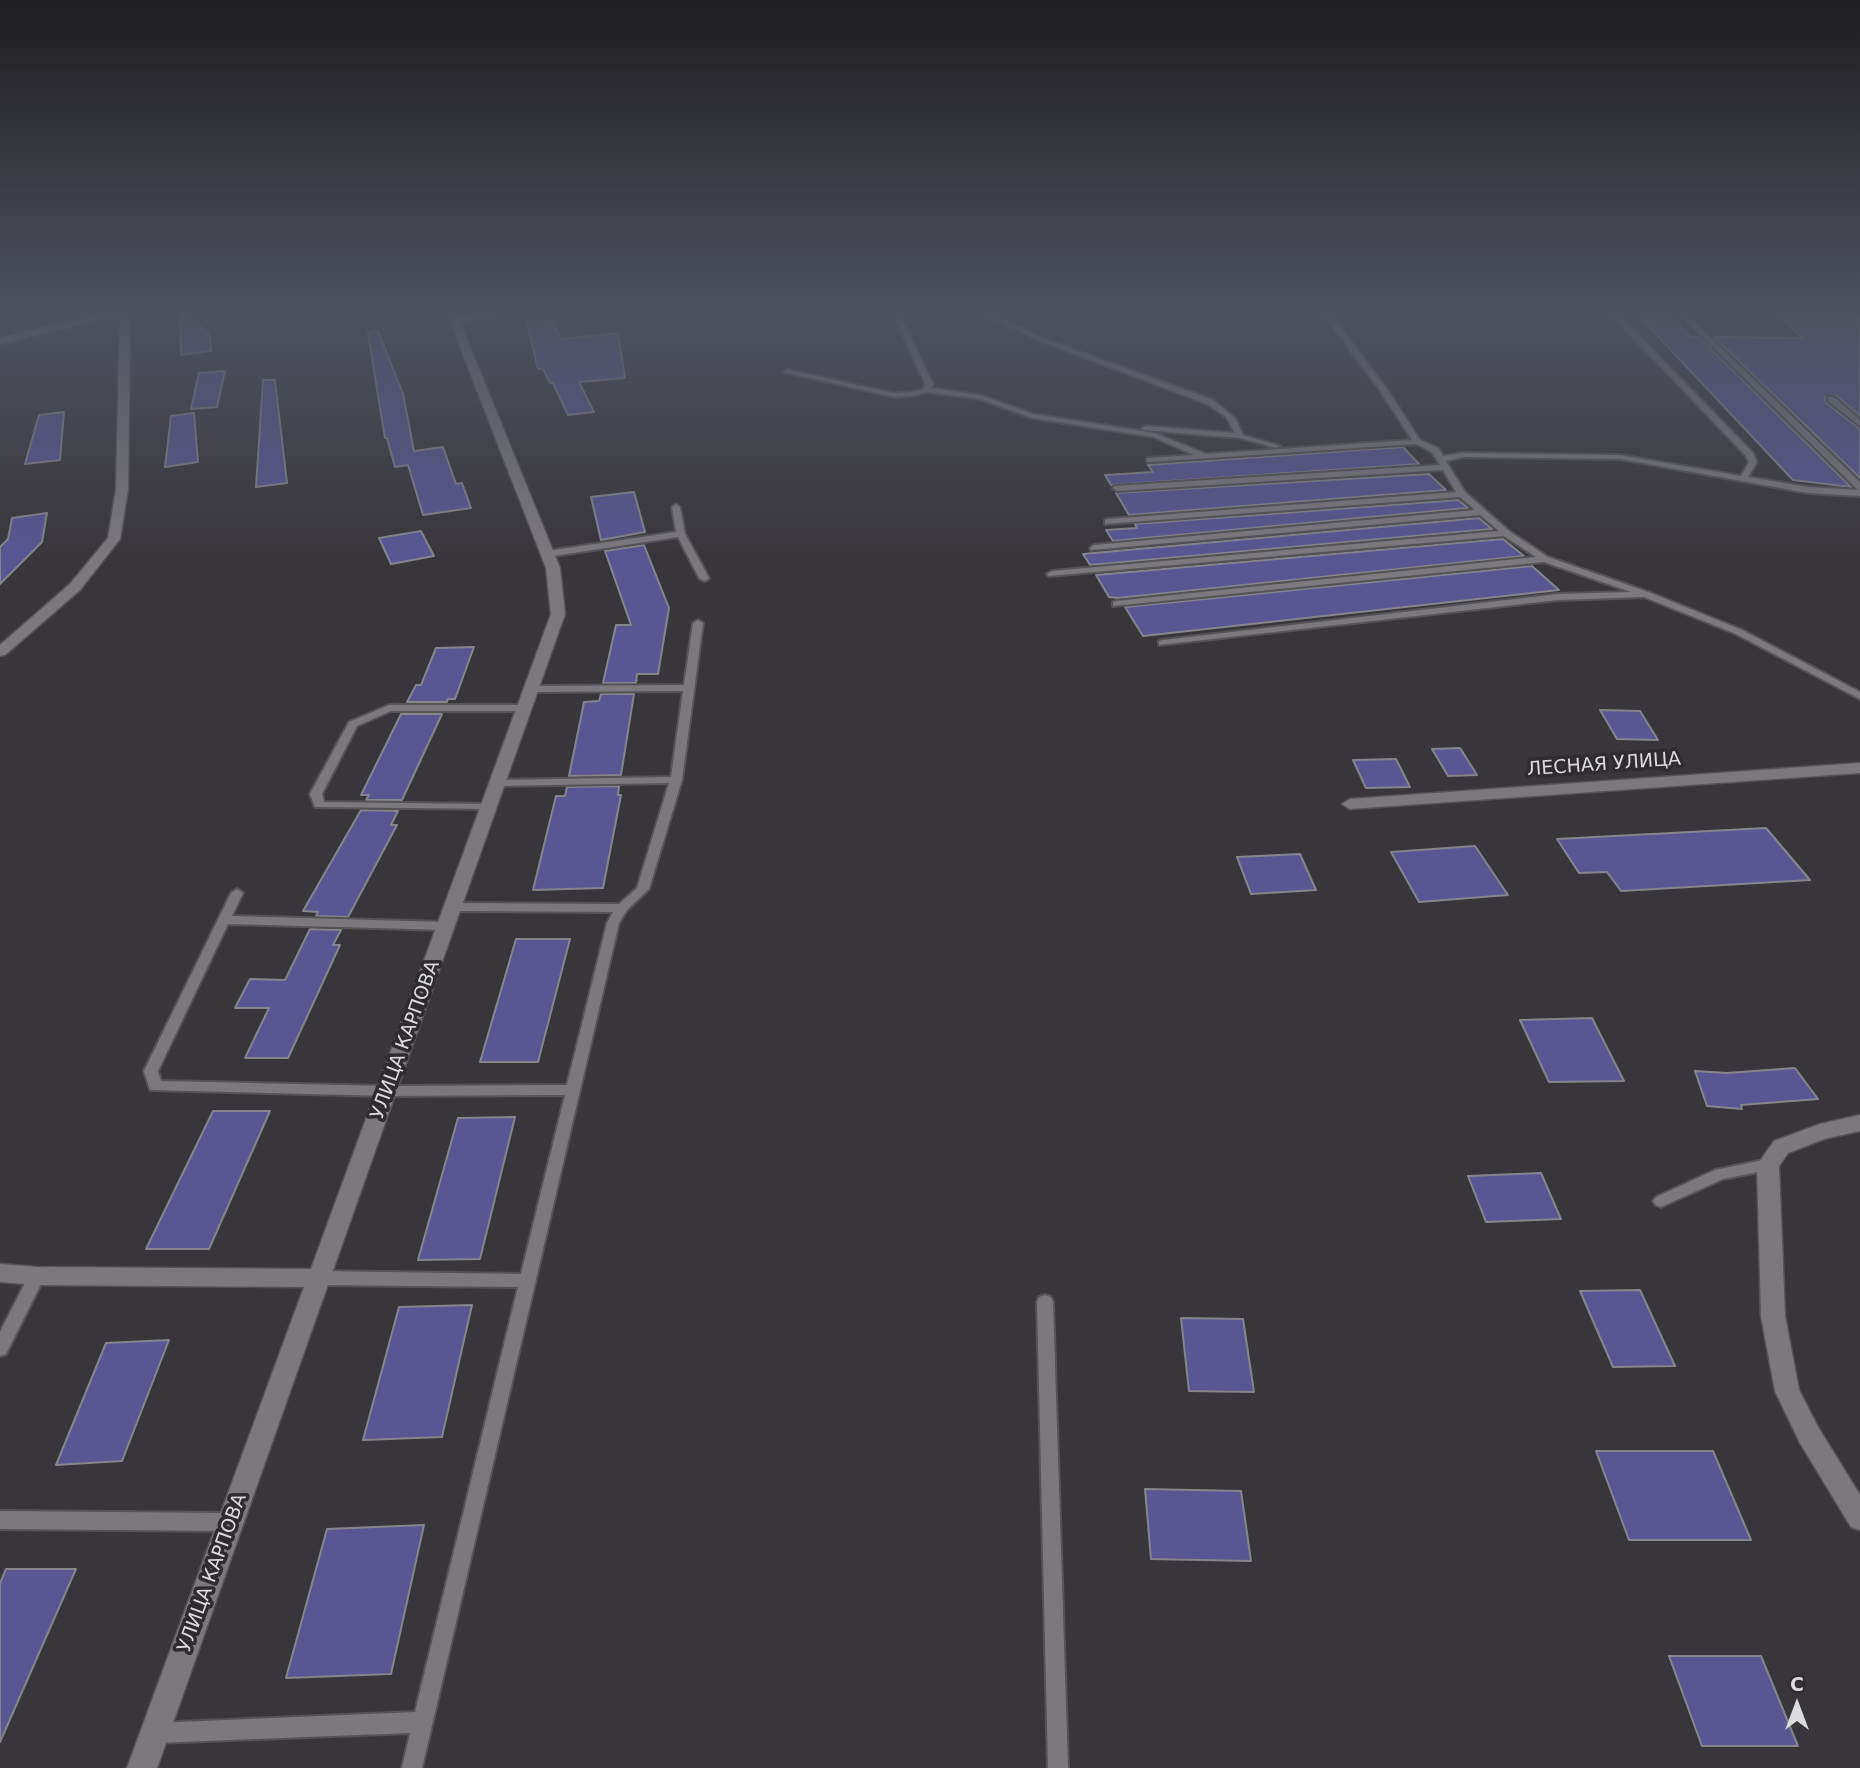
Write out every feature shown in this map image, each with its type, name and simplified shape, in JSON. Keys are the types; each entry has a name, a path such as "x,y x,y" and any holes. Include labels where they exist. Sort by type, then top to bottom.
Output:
{"street":[{"path":"0,652 75,587 114,539 122,489 123,394"},
{"name":"УЛИЦА КАРПОВА","path":"142,1768 558,614 553,568 484,394"},
{"name":"ЛЕСНАЯ УЛИЦА","path":"1350,803 1860,768"},
{"path":"1860,1123 1820,1132 1780,1147 1768,1165 1773,1316 1787,1391 1809,1435 1860,1518"},
{"path":"0,1273 37,1276 320,1278"}],"lane":[{"path":"887,394 914,394"},
{"path":"953,394 980,397 1032,416 1155,435 1203,456"},
{"path":"1187,394 1210,402 1228,415 1237,425 1240,436"},
{"path":"1386,394 1417,442"},
{"path":"1691,394 1750,455 1753,462 1744,477"},
{"path":"1764,394 1860,487"},
{"path":"1831,399 1860,424"},
{"path":"1111,427 1167,428 1240,436 1286,449"},
{"path":"1150,460 1417,442 1435,450 1462,494 1506,533 1545,559 1648,595 1739,632 1860,696"},
{"path":"1117,488 1443,463 1462,455 1620,457 1808,490 1860,493"},
{"path":"1108,522 1462,494"},
{"path":"676,507 681,534 704,578"},
{"path":"1094,548 1483,512"},
{"path":"1052,574 1506,533"},
{"path":"547,554 681,534"},
{"path":"1116,604 1545,559"},
{"path":"1163,643 1558,597 1648,595"},
{"path":"412,1768 613,923 622,908 643,889 676,780 698,623"},
{"path":"531,689 690,688"},
{"path":"489,807 319,805 316,794 353,724 372,714 389,708 524,708"},
{"path":"497,783 676,780"},
{"path":"237,893 151,1071 155,1086 387,1091 572,1090"},
{"path":"224,920 449,917 622,908"},
{"path":"1661,1201 1720,1174 1768,1165"},
{"path":"0,1349 37,1276"},
{"path":"320,1278 527,1281"},
{"path":"1045,1302 1058,1768"},
{"path":"0,1520 231,1522"},
{"path":"155,1733 423,1722"}],"building":[{"path":"194,394 220,394 217,407 191,409"},
{"path":"262,394 277,394 287,483 256,487"},
{"path":"378,394 403,394 414,451 443,447 456,484 462,483 471,508 423,515 408,465 395,467 385,438"},
{"path":"558,394 585,394 594,412 568,415"},
{"path":"1712,394 1756,394 1851,487 1793,480"},
{"path":"1773,394 1860,394 1860,416 1836,395 1825,397 1826,403 1860,429 1860,478"},
{"path":"64,412 60,460 25,464 39,415"},
{"path":"194,413 198,462 165,467 171,416"},
{"path":"1403,447 1419,464 1111,485 1105,475 1153,472 1148,465"},
{"path":"1429,474 1446,490 1129,515 1116,493"},
{"path":"634,492 645,532 601,540 591,497"},
{"path":"1458,500 1468,508 1113,541 1106,530 1137,528 1135,524"},
{"path":"47,513 42,542 0,584 0,547 8,539 12,518"},
{"path":"1479,518 1492,529 1090,565 1083,554"},
{"path":"421,531 434,556 391,564 379,538"},
{"path":"1503,539 1524,556 1118,598 1109,597 1096,575"},
{"path":"644,545 669,608 658,674 637,674 636,683 603,683 616,625 631,625 605,551"},
{"path":"1532,566 1559,590 1143,636 1125,607"},
{"path":"474,647 455,699 448,699 447,702 407,702 416,685 421,685 436,648"},
{"path":"601,694 634,694 621,775 569,776 584,702 599,701"},
{"path":"1600,710 1640,711 1658,740 1617,739"},
{"path":"401,714 442,714 402,800 366,800 369,795 361,795"},
{"path":"1460,748 1477,775 1448,776 1432,749"},
{"path":"1396,759 1410,787 1366,788 1353,760"},
{"path":"619,786 618,795 621,795 603,888 533,890 556,796 565,796 567,787"},
{"path":"361,810 398,811 391,825 397,825 348,917 316,916 318,912 303,911"},
{"path":"1766,828 1810,880 1621,891 1607,872 1579,873 1557,839"},
{"path":"1475,846 1508,895 1419,902 1391,852"},
{"path":"1300,854 1316,890 1251,894 1237,857"},
{"path":"310,929 341,930 333,945 340,945 288,1058 245,1058 269,1008 235,1008 250,979 285,980"},
{"path":"516,939 570,939 538,1062 480,1062"},
{"path":"1592,1018 1624,1081 1549,1082 1520,1020"},
{"path":"1795,1068 1818,1099 1741,1105 1742,1109 1707,1106 1695,1071 1727,1073"},
{"path":"213,1111 270,1111 209,1249 146,1249"},
{"path":"515,1117 480,1259 418,1260 458,1118"},
{"path":"1541,1173 1561,1219 1486,1222 1468,1176"},
{"path":"1640,1290 1675,1366 1613,1367 1580,1291"},
{"path":"472,1305 442,1437 363,1440 399,1307"},
{"path":"1181,1318 1243,1319 1254,1392 1189,1391"},
{"path":"169,1340 122,1461 56,1465 106,1343"},
{"path":"1596,1451 1713,1451 1751,1540 1629,1540"},
{"path":"1145,1489 1241,1491 1251,1561 1151,1559"},
{"path":"424,1525 391,1674 286,1678 327,1529"},
{"path":"6,1569 76,1569 0,1742 0,1583"},
{"path":"1669,1656 1761,1656 1798,1746 1702,1746"}]}
